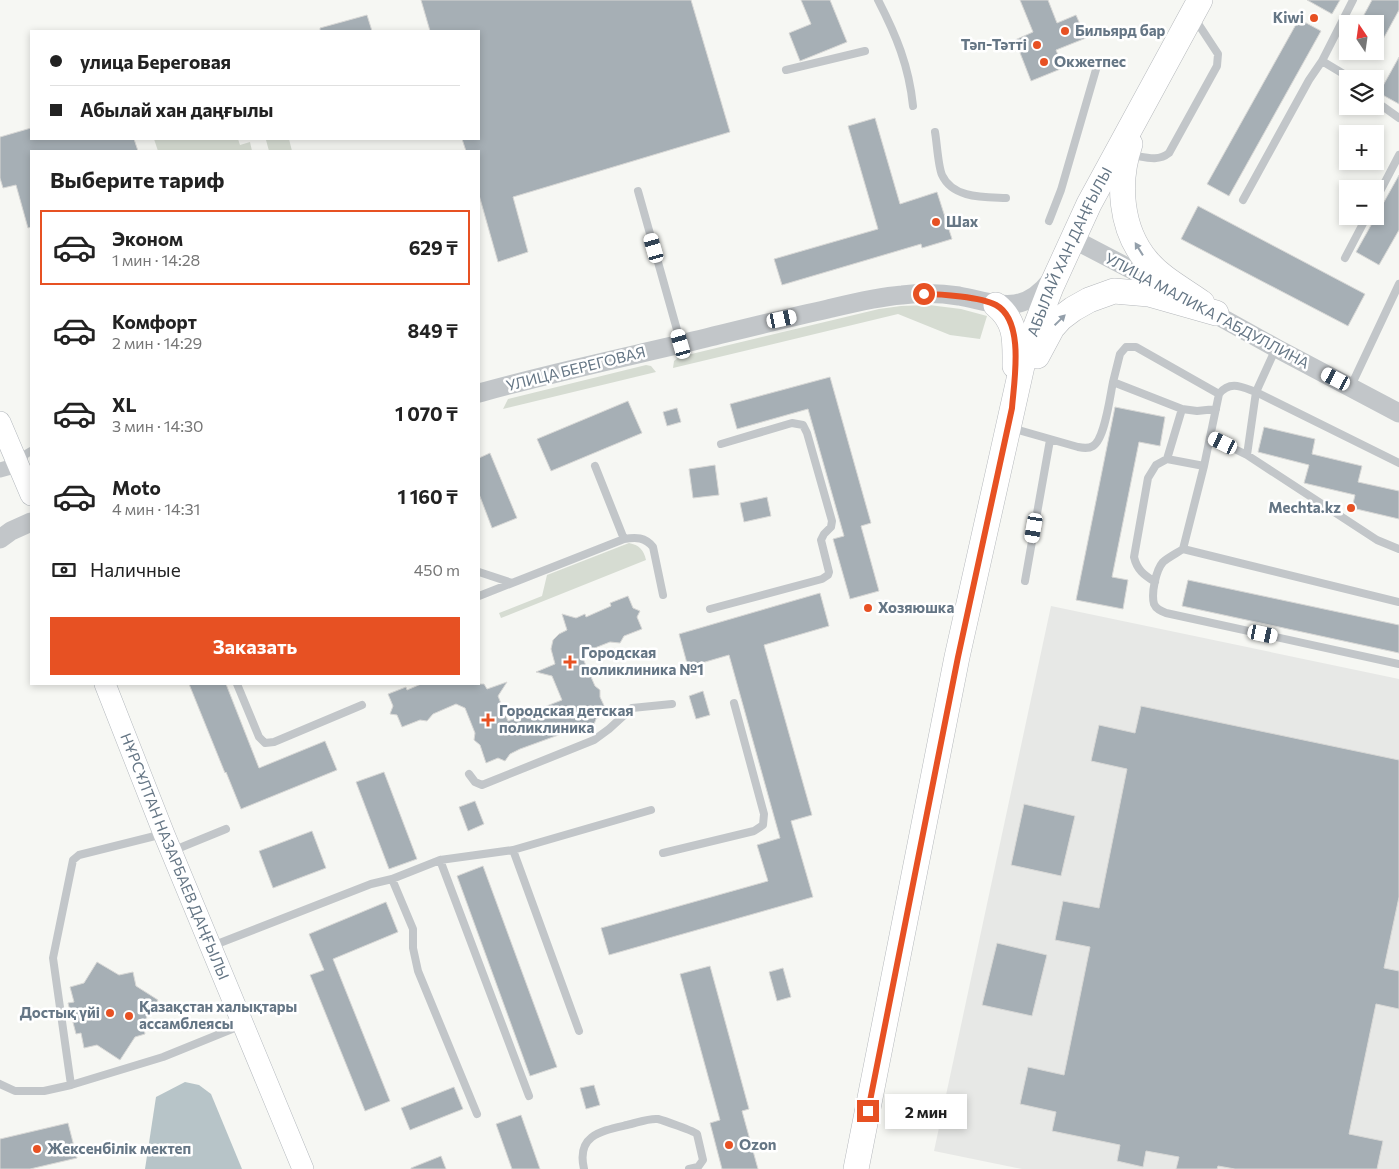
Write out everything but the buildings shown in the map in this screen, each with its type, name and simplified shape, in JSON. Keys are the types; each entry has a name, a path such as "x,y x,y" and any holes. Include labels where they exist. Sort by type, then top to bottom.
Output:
{"highway":[{"name":"АБЫЛАЙ ХАН ДАҢҒЫЛЫ","path":"856,1169 958,657 1024,357 1040,312 1089,204 1122,153 1144,103 1196,7"},
{"path":"1122,153 1124,213 1127,227 1136,245 1147,261 1157,270 1216,313"},
{"path":"1010,417 1052,328 1072,309 1089,300 1114,291 1136,292 1216,313"},
{"path":"996,304 1009,317 1014,334 1015,370 1010,417"}],"main road":[{"path":"0,422 30,493"},
{"name":"НҰРСҰЛТАН НАЗАРБАЕВ ДАҢҒЫЛЫ","path":"106,685 168,842 303,1169"}],"street":[{"name":"УЛИЦА МАЛИКА ГАБДУЛЛИНА","path":"1073,239 1216,313 1276,348 1399,412"},
{"name":"УЛИЦА БЕРЕГОВАЯ","path":"480,393 882,297 937,294 996,304 1017,303 1032,298 1041,292 1058,272"},
{"path":"0,539 11,531 30,522"}],"lane":[{"path":"878,0 902,54 911,82 913,106"},
{"path":"1242,200 1322,61 1353,0"},
{"path":"1122,153 1155,159 1165,157 1217,66 1218,54 1196,7"},
{"path":"786,70 865,51"},
{"path":"1322,61 1339,71"},
{"path":"1048,221 1062,190 1097,66"},
{"path":"1384,107 1399,118"},
{"path":"935,132 942,175 948,183 961,193 1006,198"},
{"path":"1384,184 1399,155"},
{"path":"638,191 681,344"},
{"path":"1345,258 1362,225"},
{"path":"1351,386 1399,284"},
{"path":"1010,417 1050,440 1085,449 1093,446 1101,436 1120,354 1126,347 1136,347 1219,394"},
{"path":"1247,455 1256,392 1276,348"},
{"path":"1113,382 1182,409 1198,411 1216,409"},
{"path":"1399,464 1256,392 1237,385 1223,388 1219,394 1204,466 1183,549 1163,563 1158,569 1155,582 1154,604 1157,609 1166,613 1399,664"},
{"path":"1155,582 1142,574 1134,557 1148,478 1156,465 1167,458 1182,409"},
{"path":"710,609 822,579 829,572 821,540 831,527 832,521 808,432 803,425 792,423 721,444"},
{"path":"1210,437 1247,455 1377,540 1399,549"},
{"path":"1025,581 1050,440"},
{"path":"1167,458 1204,466"},
{"path":"595,466 624,539"},
{"path":"480,596 624,539 639,538 650,542 654,547 664,595"},
{"path":"1183,549 1399,602"},
{"path":"480,572 512,583"},
{"path":"237,685 259,736 265,743 274,742 362,705"},
{"path":"469,774 475,782 482,786 594,740 632,708 672,704"},
{"path":"663,853 754,831 762,825 764,814 734,704"},
{"path":"212,946 371,884 392,879 440,860 513,850 651,810"},
{"path":"71,1085 53,958 73,860 79,855 168,842 226,829"},
{"path":"513,850 579,1031"},
{"path":"440,860 529,1096"},
{"path":"392,879 413,929 413,948 418,971 477,1114"},
{"path":"0,1084 15,1091 44,1091 71,1085 163,1057 244,1025"},
{"path":"584,1169 582,1161 583,1152 592,1136 601,1131 658,1119 692,1130 697,1134 703,1160 698,1167 689,1169"}],"shaded area":[{"path":"154,140 238,140 240,145 250,142 252,150 158,150"},
{"path":"266,140 289,140 292,150 269,150"},
{"path":"929,305 961,309 987,316 980,339 950,335 898,314 673,368 674,361 679,357 879,309"},
{"path":"646,365 651,366 656,372 503,409 508,399"},
{"path":"629,543 640,548 646,560 501,618 499,613 542,596 547,575"},
{"path":"1051,606 1399,679 1399,1169 1022,1169 934,1151"},
{"path":"185,1082 199,1085 211,1094 242,1169 145,1169 156,1097"}],"place":[{"name":"Kiwi","path":"1314,18"},
{"name":"Бильярд бар","path":"1065,31"},
{"name":"Тәп-Тәтті","path":"1037,45"},
{"name":"Окжетпес","path":"1044,62"},
{"name":"Шах","path":"936,222"},
{"name":"Mechta.kz","path":"1351,508"},
{"name":"Хозяюшка","path":"868,608"},
{"name":"Городская поликлиника №1","path":"570,662"},
{"name":"Городская детская поликлиника","path":"488,720"},
{"name":"Достық үйі","path":"110,1013"},
{"name":"Қазақстан халықтары ассамблеясы","path":"129,1016"},
{"name":"Ozon","path":"729,1145"},
{"name":"Жексенбілік мектеп","path":"37,1149"}],"route":[{"path":"868,1111 958,657 1012,408 1015,370 1015,342 1012,326 1009,317 996,304 957,296 924,294"}]}
